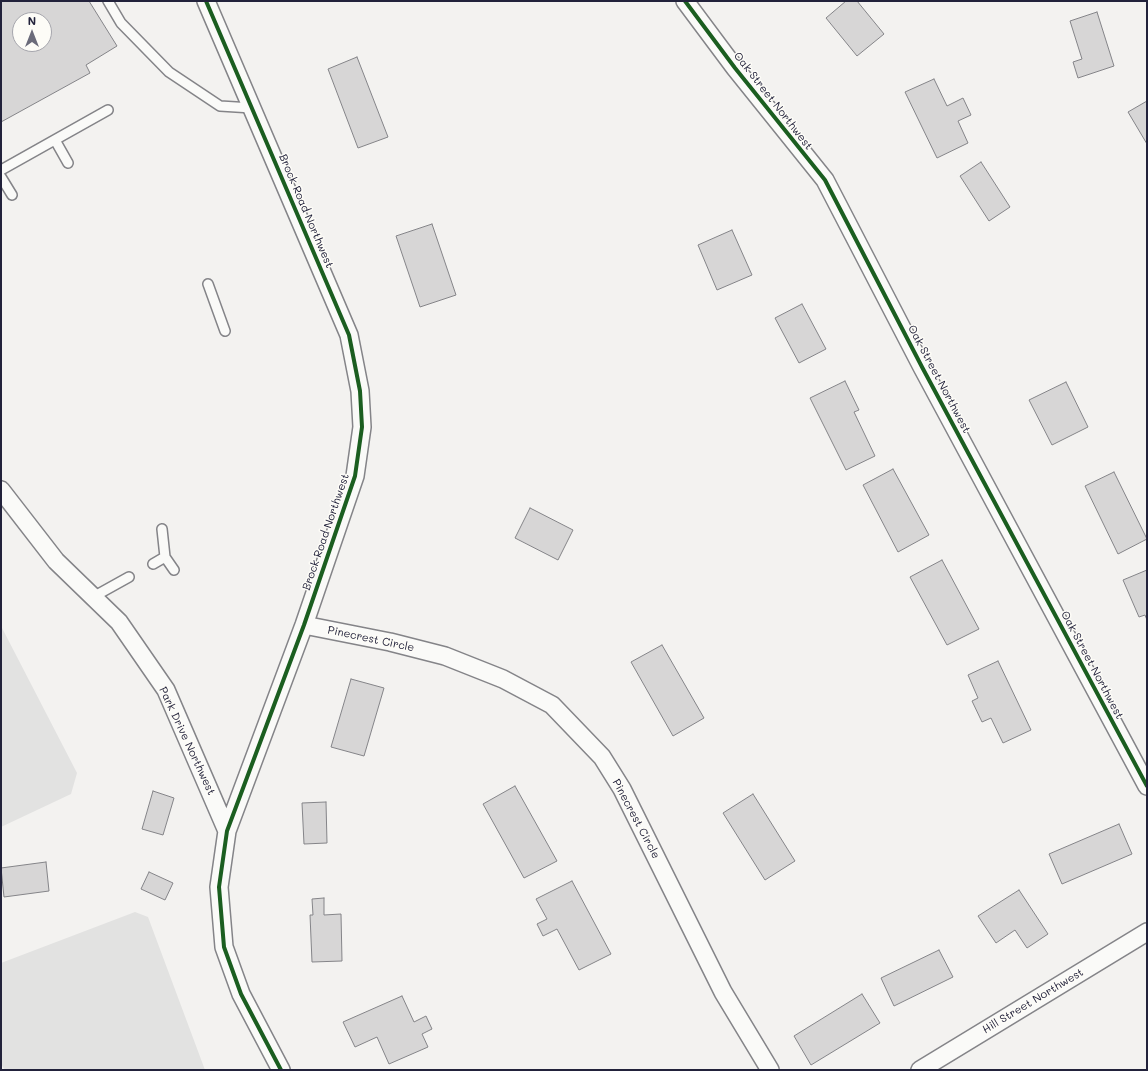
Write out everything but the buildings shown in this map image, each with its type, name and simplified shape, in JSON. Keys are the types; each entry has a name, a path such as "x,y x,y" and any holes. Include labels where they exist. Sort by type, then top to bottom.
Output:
{"street":[{"name":"Brock Road Northwest","path":"206,1 349,335 360,391 362,427 355,476 304,625 228,831 219,887 224,947 241,994 281,1070"},
{"name":"Oak Street Northwest","path":"685,1 735,68 825,180 922,367 1147,786"},
{"name":"Park Drive Northwest","path":"1,490 56,561 119,622 166,690 228,831"},
{"name":"Pinecrest Circle","path":"304,625 390,642 445,656 503,679 552,705 602,757 622,789 723,992 770,1070"},
{"name":"Hill Street Northwest","path":"920,1070 1147,933"}],"lane":[{"path":"108,1 121,24 169,72 220,106 252,108"},
{"path":"1,170 108,110"},
{"path":"55,140 68,163"},
{"path":"1,176 12,195"},
{"path":"208,284 225,331"},
{"path":"162,529 165,557 174,570"},
{"path":"153,564 165,557"},
{"path":"93,597 129,577"}],"shaded area":[{"path":"1,626 77,773 71,794 1,827"},
{"path":"135,912 148,917 205,1070 5,1070 1,1064 1,963"}],"cycle path":[{"path":"206,1 349,335 360,391 362,427 355,476 304,625 227,831 219,887 224,947 241,994 281,1070"},
{"path":"685,1 735,68 825,180 922,367 1147,786"}]}
